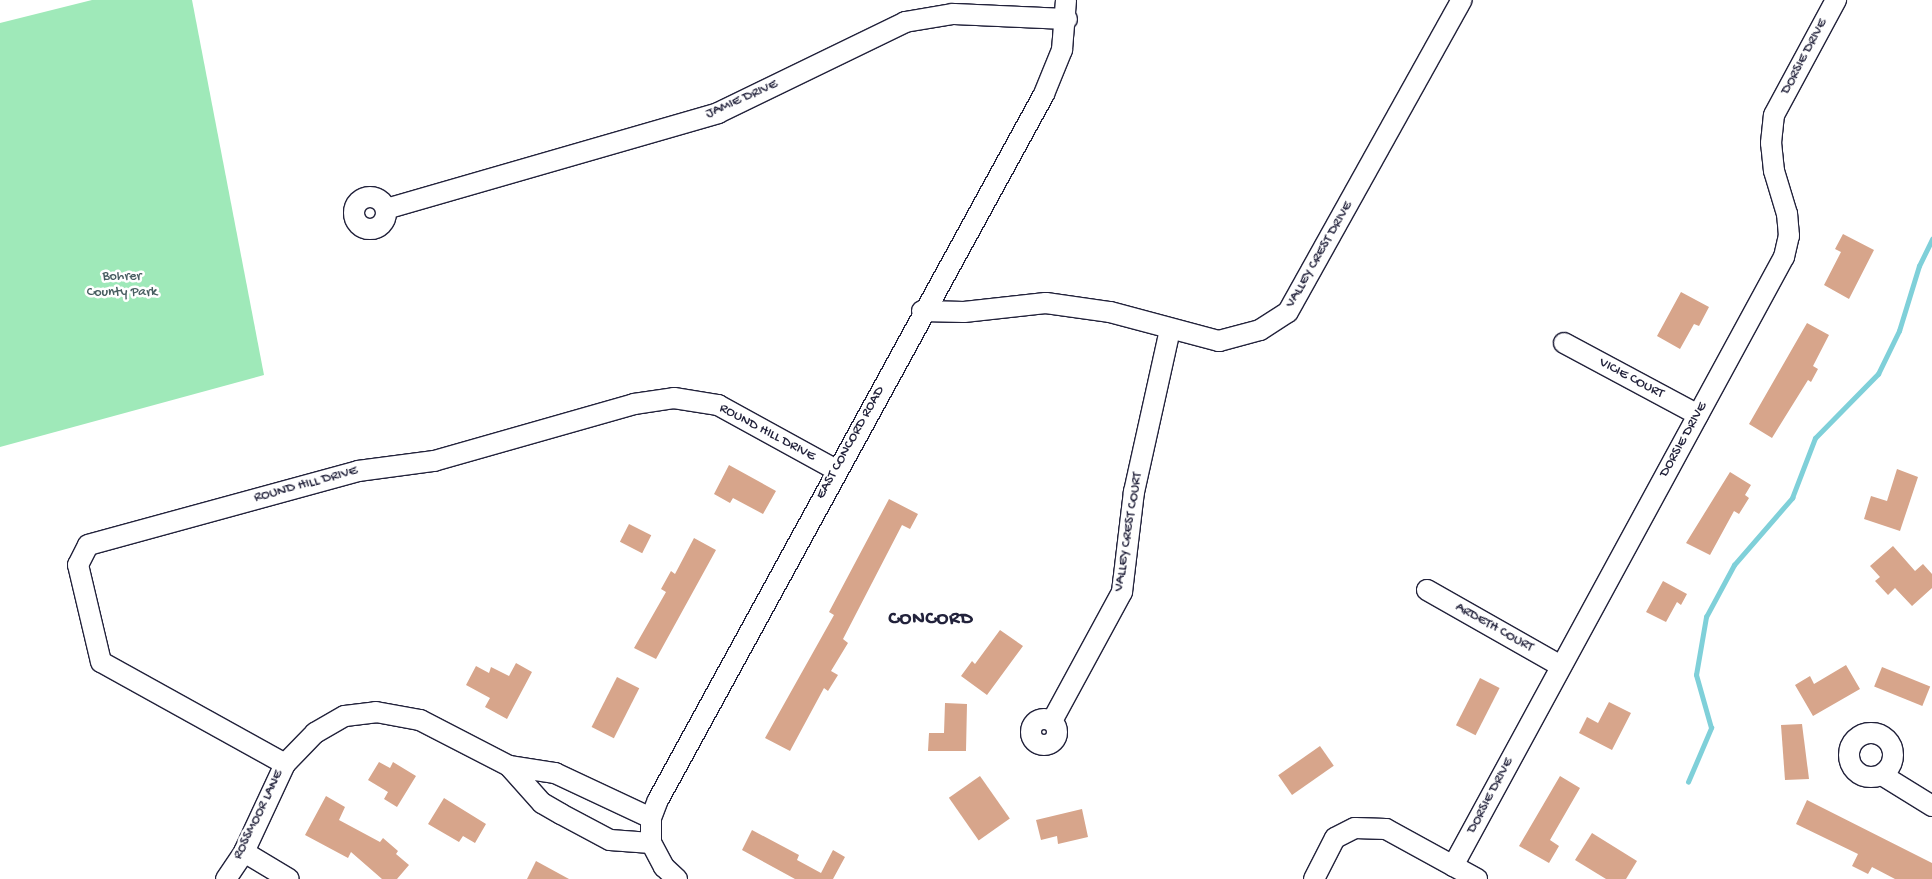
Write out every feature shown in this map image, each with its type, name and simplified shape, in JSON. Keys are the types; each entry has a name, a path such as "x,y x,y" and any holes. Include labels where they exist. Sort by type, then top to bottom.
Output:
{"street":[{"name":"VALLEY CREST DRIVE","path":"922,311 964,312 1046,303 1110,312 1170,330 1219,341 1260,330 1288,312 1462,0"},
{"name":"DORSIE DRIVE","path":"1454,866 1784,257 1789,236 1787,214 1774,171 1771,143 1774,115 1836,0"},
{"name":"JAMIE DRIVE","path":"386,209 718,113 905,22 953,14 1066,10"},
{"name":"EAST CONCORD ROAD","path":"675,879 664,867 651,843 651,818 922,311 1044,94 1062,50 1066,10"},
{"name":"VALLEY CREST COURT","path":"1052,721 1122,592 1134,492 1170,330"},
{"name":"VICIE COURT","path":"1564,343 1698,415"},
{"name":"ROUND HILL DRIVE","path":"284,764 101,662 78,565 88,545 358,471 434,461 634,404 674,398 718,405 836,470"},
{"name":"ARDETH COURT","path":"1427,590 1561,666"},
{"name":"ROSSMOOR LANE","path":"226,879 244,852 284,764 315,733 345,716 376,712 420,720 509,766 555,773 651,818"},
{"name":"ROSSMOOR LANE","path":"509,766 542,803 610,840 675,879"},
{"path":"1882,775 1932,806"},
{"path":"1314,879 1335,838 1355,828 1386,829 1476,879"},
{"name":"ROSSMOOR LANE","path":"610,840 651,843"},
{"path":"244,852 289,879"}],"green space":[{"name":"Bohrer County Park","path":"92,0 192,0 264,375 0,447 0,23"}],"building":[{"path":"1843,234 1874,250 1849,299 1824,285 1841,252 1835,249"},
{"path":"1681,292 1709,307 1699,326 1694,324 1680,349 1657,336"},
{"path":"1807,323 1829,335 1813,366 1818,369 1811,382 1808,380 1772,438 1749,424"},
{"path":"729,465 776,491 763,514 733,498 730,503 714,494"},
{"path":"1897,469 1918,477 1900,531 1864,519 1871,496 1887,501"},
{"path":"1730,472 1751,485 1745,495 1749,498 1739,514 1734,511 1710,555 1686,543"},
{"path":"889,499 918,514 910,529 902,525 843,639 848,643 831,671 838,675 828,691 824,688 790,751 765,738 834,615 829,612"},
{"path":"629,524 651,535 642,553 620,542"},
{"path":"694,538 716,550 656,659 634,648 666,592 661,589 671,571 675,574"},
{"path":"1893,546 1915,571 1923,564 1932,574 1932,588 1912,606 1895,588 1888,595 1875,581 1880,577 1870,566"},
{"path":"1663,581 1687,594 1681,605 1677,602 1666,622 1646,612"},
{"path":"1000,630 1023,646 987,695 961,676 972,661 975,664"},
{"path":"516,663 532,672 507,719 485,707 490,698 466,685 476,666 489,673 491,667 509,676"},
{"path":"1846,665 1860,689 1813,716 1795,685 1810,676 1814,684"},
{"path":"1882,667 1930,686 1922,706 1874,686"},
{"path":"617,677 639,688 614,738 592,727"},
{"path":"1480,678 1500,688 1476,735 1456,725"},
{"path":"1609,702 1631,713 1612,750 1579,733 1587,717 1598,723"},
{"path":"945,703 967,704 966,751 928,751 929,733 944,733"},
{"path":"1802,724 1809,779 1785,780 1781,725"},
{"path":"1320,746 1334,766 1292,795 1278,775"},
{"path":"379,762 390,768 393,762 416,776 397,807 384,799 388,792 368,780"},
{"path":"980,776 1010,819 979,840 949,798"},
{"path":"1560,776 1580,788 1550,840 1559,846 1549,863 1519,846"},
{"path":"326,796 345,807 339,820 380,842 383,838 398,851 396,854 409,865 397,879 382,879 351,852 348,858 305,835"},
{"path":"444,798 486,824 475,843 463,836 459,842 428,824"},
{"path":"1807,800 1932,863 1932,879 1895,879 1872,867 1868,874 1852,866 1858,854 1796,824"},
{"path":"1082,809 1088,837 1058,844 1057,836 1041,840 1036,820"},
{"path":"752,830 799,855 797,860 821,873 833,850 845,857 833,879 795,879 742,850"},
{"path":"1592,833 1637,861 1626,879 1606,879 1575,860"},
{"path":"536,861 569,879 527,879"}],"waterway":[{"path":"1688,782 1711,728 1696,675 1706,617 1734,565 1792,498 1815,438 1878,374 1899,331 1919,266 1932,239"}],"district":[{"name":"CONCORD","path":"931,620"}]}
